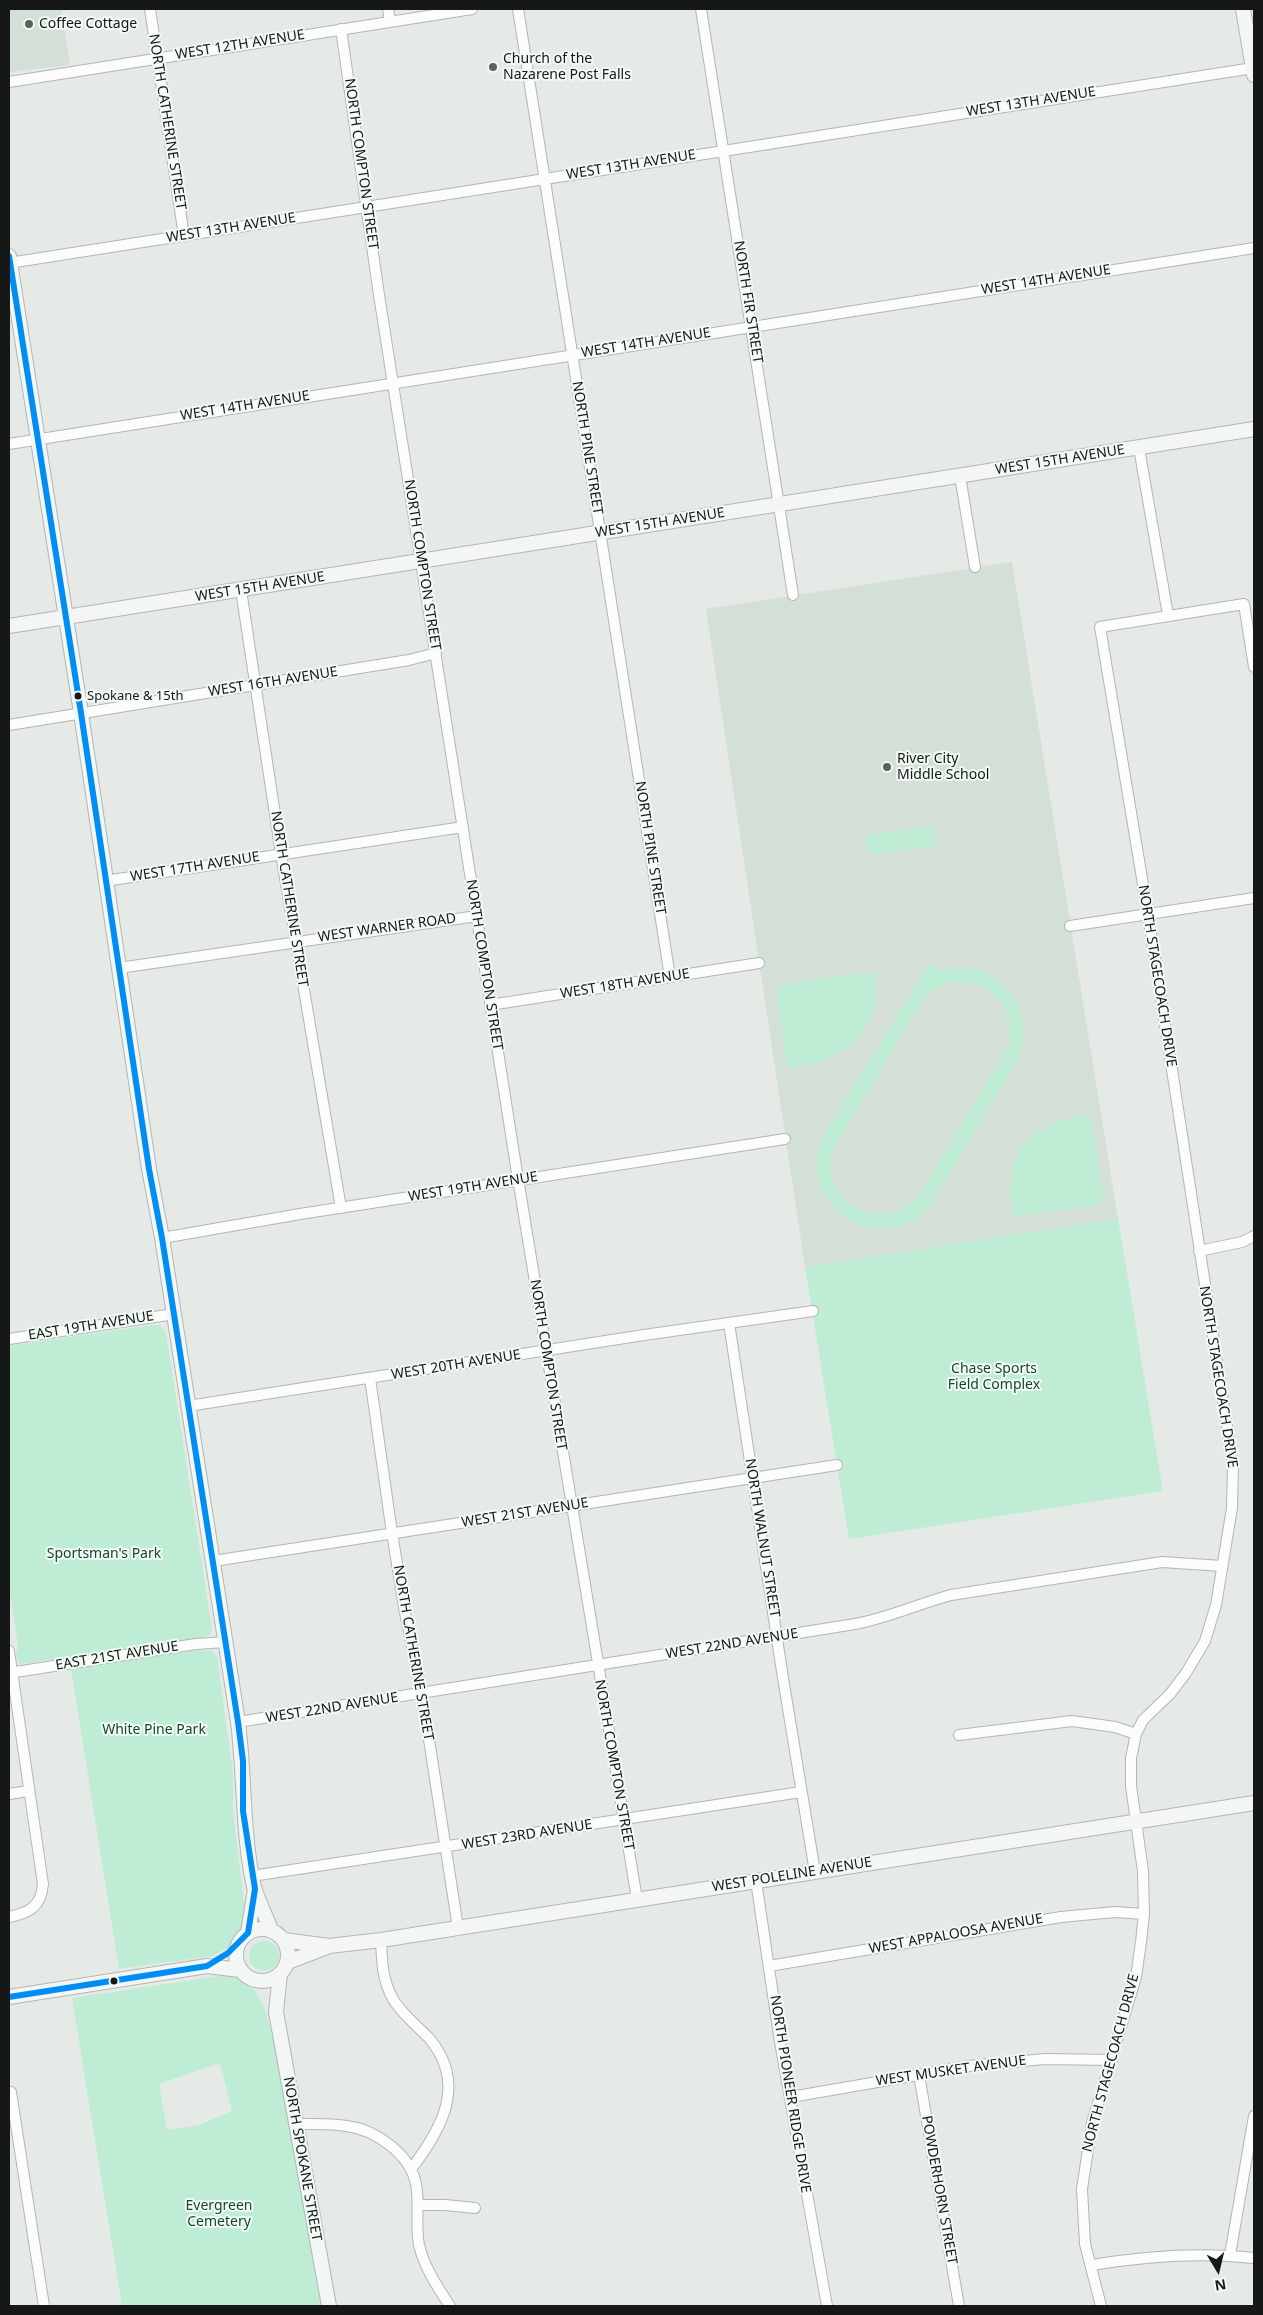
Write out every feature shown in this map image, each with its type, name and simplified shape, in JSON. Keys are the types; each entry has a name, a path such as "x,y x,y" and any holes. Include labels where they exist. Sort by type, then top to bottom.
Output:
{"street":[{"name":"NORTH CATHERINE STREET","path":"150,9 184,236"},
{"path":"388,9 390,22"},
{"name":"WEST 12TH AVENUE","path":"9,82 472,9"},
{"name":"NORTH PINE STREET","path":"518,9 670,977"},
{"name":"NORTH FIR STREET","path":"701,9 793,595"},
{"path":"1244,9 1254,71"},
{"name":"NORTH COMPTON STREET","path":"341,29 393,382 490,1005 596,1664 637,1899"},
{"name":"WEST 13TH AVENUE","path":"9,261 184,236 723,151 1254,71"},
{"name":"WEST 14TH AVENUE","path":"9,444 393,382 1254,248"},
{"path":"9,261 81,713 149,1169 162,1238 238,1722 243,1761 243,1811 254,1882 271,1930"},
{"name":"WEST 15TH AVENUE","path":"9,626 1139,448 1254,428"},
{"path":"1139,448 1168,615 1244,604 1254,667"},
{"path":"960,476 975,568"},
{"name":"NORTH CATHERINE STREET","path":"241,590 281,854 341,1208"},
{"name":"NORTH STAGECOACH DRIVE","path":"1101,2306 1092,2265 1085,2244 1083,2174 1092,2123 1136,1977 1144,1914 1144,1871 1131,1772 1136,1734 1143,1720 1170,1694 1186,1673 1205,1641 1216,1605 1232,1508 1233,1466 1148,914 1100,627 1168,615"},
{"name":"WEST 16TH AVENUE","path":"9,726 409,660 436,653"},
{"name":"WEST 17TH AVENUE","path":"105,881 463,827"},
{"path":"1070,926 1254,898"},
{"name":"WEST WARNER ROAD","path":"119,968 477,916"},
{"name":"WEST 18TH AVENUE","path":"490,1005 759,963"},
{"name":"WEST 19TH AVENUE","path":"162,1238 341,1208 785,1139"},
{"path":"1200,1251 1242,1242 1254,1236"},
{"name":"WEST 20TH AVENUE","path":"188,1406 812,1311"},
{"name":"EAST 19TH AVENUE","path":"9,1339 174,1314"},
{"name":"NORTH WALNUT STREET","path":"729,1323 815,1872"},
{"name":"NORTH CATHERINE STREET","path":"370,1378 392,1533 405,1613 422,1694 458,1928"},
{"name":"WEST 21ST AVENUE","path":"213,1561 837,1465"},
{"name":"WEST 22ND AVENUE","path":"238,1722 879,1620 920,1603 951,1595 1162,1562 1222,1566"},
{"name":"EAST 21ST AVENUE","path":"10,1673 196,1644 225,1642"},
{"path":"9,1651 10,1673 44,1884 38,1905 30,1911 9,1917"},
{"path":"959,1735 1072,1721 1114,1728 1136,1734"},
{"path":"9,1794 29,1791"},
{"name":"WEST 23RD AVENUE","path":"254,1882 446,1847 801,1792"},
{"name":"WEST POLELINE AVENUE","path":"284,1940 329,1946 381,1940 1254,1803"},
{"name":"NORTH PIONEER RIDGE DRIVE","path":"756,1881 827,2306"},
{"path":"248,1933 254,1882"},
{"name":"WEST APPALOOSA AVENUE","path":"769,1966 1061,1917 1116,1912 1144,1914"},
{"path":"9,1997 207,1966 240,1970 254,1980 268,1981 280,1974 288,1962 288,1947 284,1940 271,1930 259,1929 248,1933 238,1944 207,1966"},
{"path":"381,1940 382,1970 388,1988 398,2006 440,2054 450,2079 447,2108 421,2156 412,2168"},
{"path":"238,1944 236,1961 240,1970"},
{"name":"WEST POLELINE AVENUE","path":"288,1962 329,1946"},
{"name":"NORTH SPOKANE STREET","path":"280,1974 276,2012 329,2306"},
{"name":"NORTH SPOKANE STREET","path":"254,1980 265,1993 276,2012"},
{"name":"WEST MUSKET AVENUE","path":"791,2097 1022,2060 1112,2060"},
{"name":"POWDERHORN STREET","path":"919,2075 959,2306"},
{"path":"10,2092 44,2306"},
{"path":"1230,2255 1254,2116"},
{"path":"297,2124 346,2125 386,2143 402,2156 412,2168 416,2185 418,2236 422,2254 436,2286 450,2306"},
{"path":"418,2205 475,2208"},
{"path":"1092,2265 1163,2256 1230,2255 1254,2258"}],"shaded area":[{"path":"9,9 61,9 70,65 9,72"},
{"name":"River City Middle School","path":"1012,562 1118,1219 805,1267 706,609"}],"green space":[{"path":"933,826 936,845 902,850 900,831"},
{"path":"899,831 901,850 868,855 865,836"},
{"path":"929,963 941,971 961,968 979,970 994,977 1007,989 1017,1003 1022,1020 1023,1038 1019,1057 930,1206 909,1222 887,1229 865,1226 845,1217 829,1201 819,1181 817,1158 825,1133","holes":["951,982 965,982 977,985 998,999 1009,1020 1008,1047 919,1196 904,1208 888,1213 872,1213 857,1208 844,1199 835,1186 830,1170 832,1151 919,1006 931,991"]},
{"path":"875,972 876,994 872,1013 865,1028 855,1041 842,1051 826,1059 787,1068 777,992 782,984"},
{"path":"1090,1114 1104,1198 1099,1205 1014,1217 1011,1194 1012,1175 1016,1158 1024,1145 1035,1134 1050,1125"},
{"name":"Chase Sports Field Complex","path":"1118,1219 1163,1491 849,1539 805,1267"},
{"name":"Sportsman's Park","path":"160,1325 166,1333 212,1629 211,1634 202,1638 20,1664 16,1655 18,1647 9,1584 9,1346"},
{"name":"White Pine Park","path":"211,1650 217,1656 233,1773 233,1811 246,1919 238,1938 229,1947 213,1956 119,1969 71,1669 188,1651"},
{"path":"264,1941 275,1945 279,1956 275,1967 264,1971 253,1967 249,1956 253,1945"},
{"name":"Evergreen Cemetery","path":"226,1975 238,1978 255,1991 261,2000 275,2044 329,2306 122,2306 72,1998","holes":["220,2063 232,2111 199,2125 167,2130 159,2084"]}],"transit line":[{"path":"9,256 81,713 149,1169 162,1238 238,1722 243,1761 243,1811 255,1889 248,1933 228,1953 207,1966 9,1997"}],"place":[{"name":"Coffee Cottage","path":"29,24"},
{"name":"Church of the Nazarene Post Falls","path":"493,67"},
{"name":"Spokane & 15th","path":"78,696"},
{"name":"River City Middle School","path":"887,767"}]}
